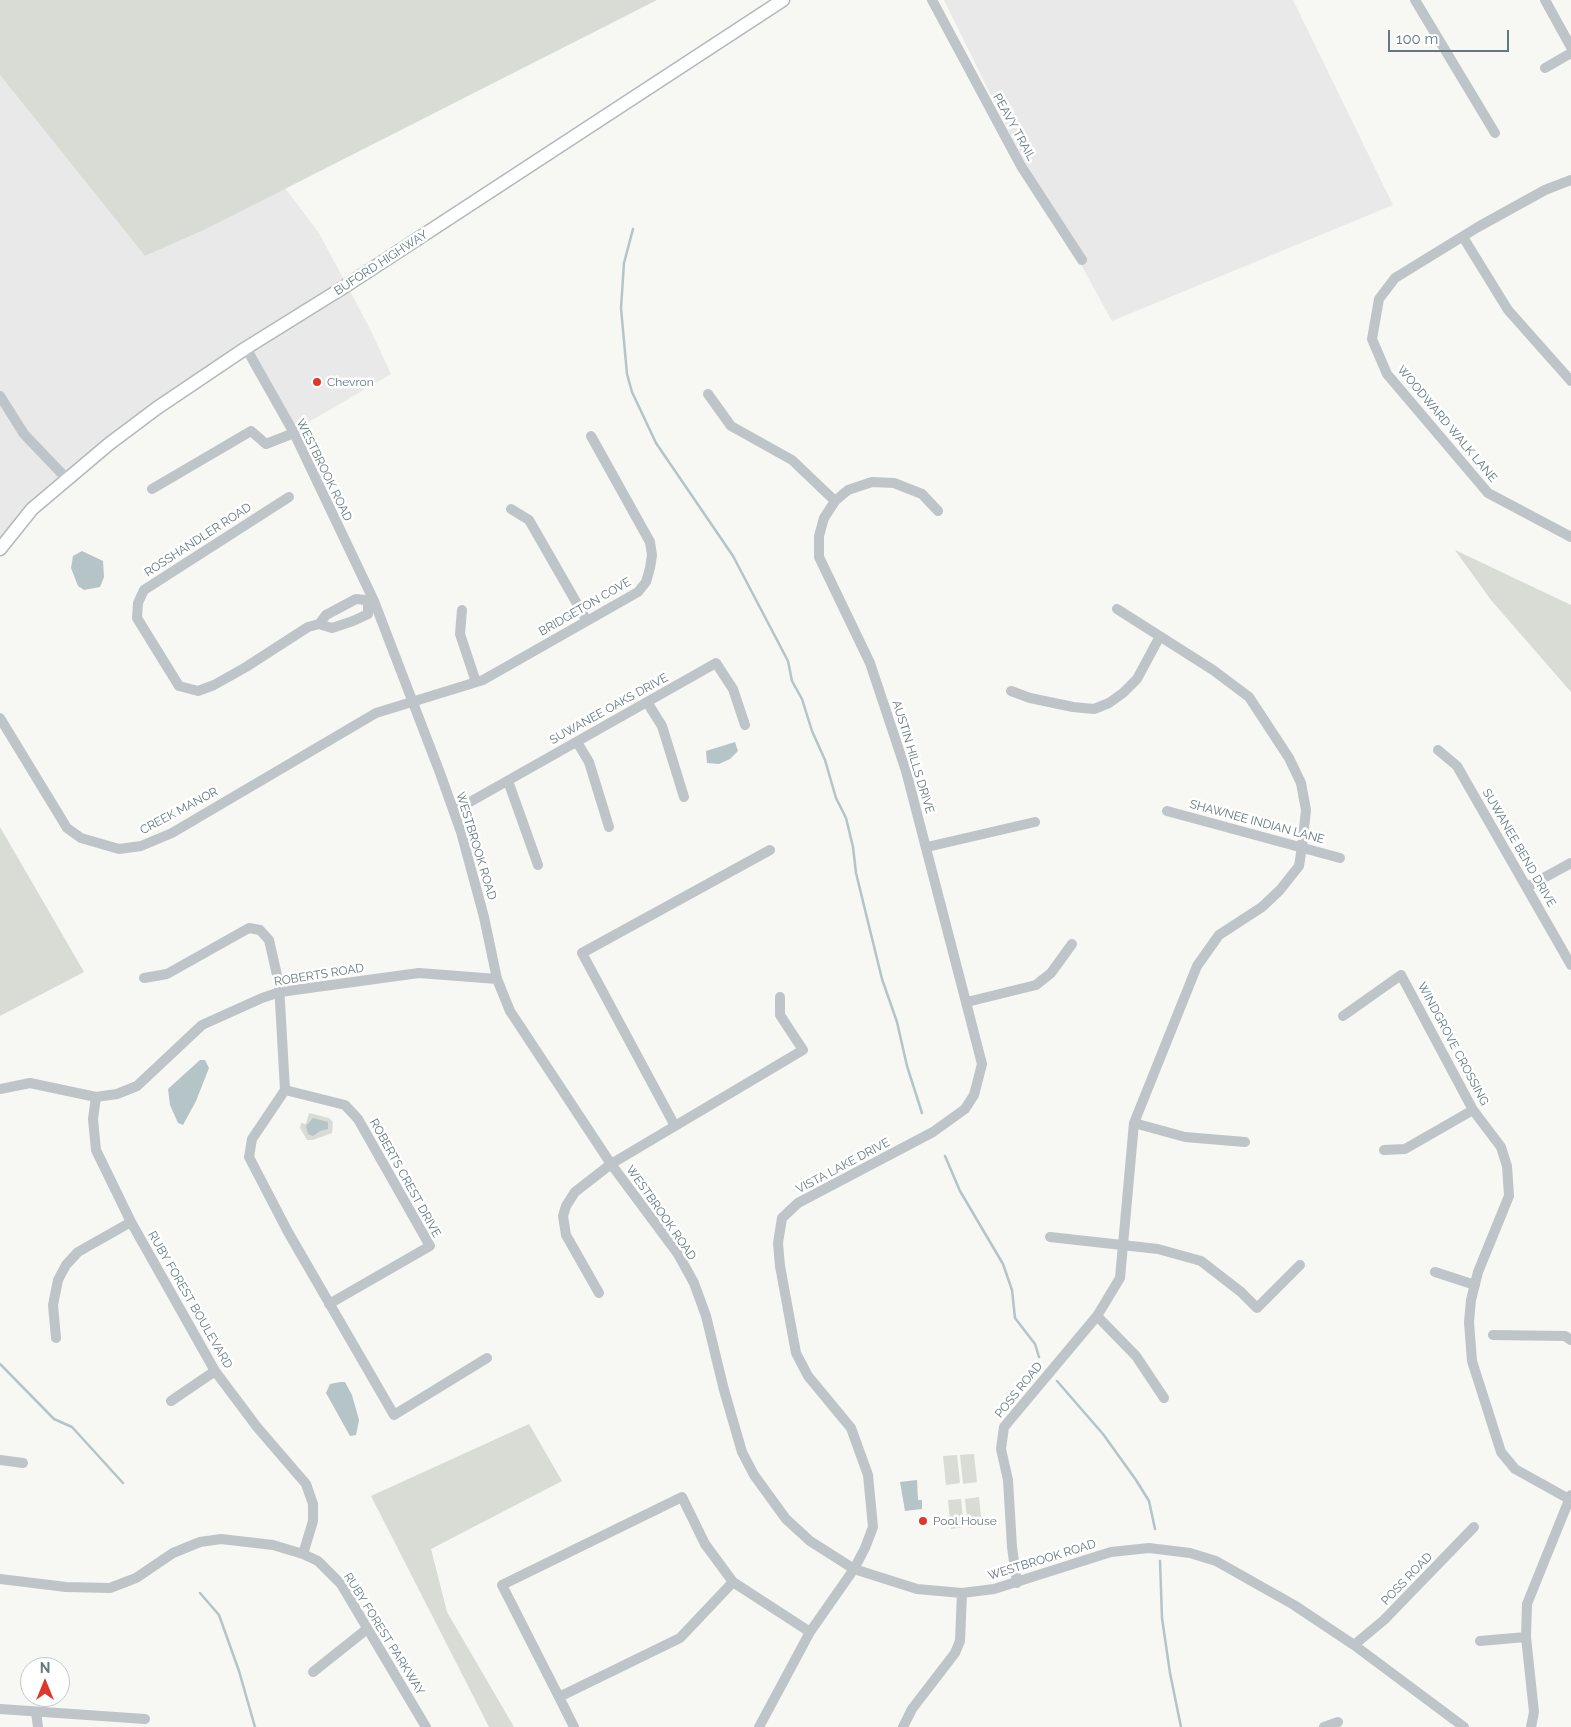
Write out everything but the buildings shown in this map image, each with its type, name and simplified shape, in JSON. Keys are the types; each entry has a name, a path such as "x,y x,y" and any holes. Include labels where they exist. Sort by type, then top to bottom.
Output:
{"main road":[{"name":"BUFORD HIGHWAY","path":"0,550 32,509 66,478 157,408 246,348 344,287 783,0"}],"street":[{"name":"PEAVY TRAIL","path":"932,0 1021,166 1082,260"},
{"path":"1415,0 1495,133"},
{"path":"1545,0 1571,47"},
{"path":"1545,68 1571,53"},
{"name":"WOODWARD WALK LANE","path":"1571,180 1545,190 1395,278 1379,298 1372,339 1387,374 1488,493 1571,537"},
{"path":"1464,237 1508,310 1571,381"},
{"name":"WESTBROOK ROAD","path":"246,348 294,433 371,602 413,703 454,811 484,916 497,979 510,1011 611,1164 678,1254 694,1283 706,1316 734,1428 742,1452 754,1475 786,1519 810,1541 854,1569 892,1583 917,1589 962,1593 994,1589 1111,1552 1149,1548 1190,1553 1216,1560 1294,1606 1354,1645 1464,1727"},
{"path":"708,394 732,426 792,460 835,500 848,490 872,482 894,483 922,494 938,511"},
{"path":"0,396 24,434 66,478"},
{"path":"152,489 251,431 266,444 294,433"},
{"name":"BRIDGETON COVE","path":"413,703 476,682 638,592 646,582 652,555 650,542 591,436"},
{"name":"ROSSHANDLER ROAD","path":"289,496 144,590 138,603 137,618 180,686 198,691 246,667 308,627 319,624 332,628 368,614 371,602 356,600 326,614 319,624"},
{"name":"AUSTIN HILLS DRIVE","path":"835,500 824,518 819,536 819,557 870,663 906,771 982,1064 980,1079 974,1095 965,1109 936,1130"},
{"path":"511,509 530,520 587,621"},
{"name":"POSS ROAD","path":"1017,1583 1012,1547 1008,1480 1002,1449 1004,1427 1097,1316 1120,1278 1134,1123 1197,966 1219,935 1262,907 1280,890 1299,866 1306,810 1301,783 1289,758 1249,697 1213,670 1159,638 1116,609"},
{"path":"462,610 460,634 476,682"},
{"path":"1012,691 1030,698 1073,707 1094,709 1109,703 1137,679 1159,638"},
{"name":"SUWANEE OAKS DRIVE","path":"454,811 716,663 733,689 745,725"},
{"path":"647,702 662,726 684,797"},
{"name":"CREEK MANOR","path":"0,718 67,828 81,838 119,849 141,846 172,832 376,713 413,703"},
{"path":"577,742 589,762 609,827"},
{"name":"SUWANEE BEND DRIVE","path":"1438,750 1457,766 1571,965"},
{"path":"508,781 538,865"},
{"name":"SHAWNEE INDIAN LANE","path":"1167,811 1340,858"},
{"path":"927,847 1035,822"},
{"path":"675,1126 582,953 770,850"},
{"path":"1527,887 1571,862"},
{"path":"144,978 167,974 249,928 260,930 269,940 280,992 284,1090 252,1139 249,1157 288,1232 394,1415 486,1358"},
{"path":"967,1002 1036,984 1051,973 1072,944"},
{"name":"ROBERTS ROAD","path":"96,1097 117,1094 137,1086 202,1025 280,992 419,973 497,979"},
{"name":"WINDGROVE CROSSING","path":"1343,1016 1401,975 1473,1110 1501,1147 1508,1166 1509,1196 1470,1300 1469,1322 1472,1361 1501,1452 1515,1469 1570,1497"},
{"path":"599,1294 566,1235 563,1216 566,1206 575,1192 611,1164 804,1050 780,1015 780,997"},
{"path":"0,1089 30,1083 96,1097"},
{"name":"ROBERTS CREST DRIVE","path":"284,1090 345,1105 358,1119 430,1246 329,1304"},
{"name":"RUBY FOREST BOULEVARD","path":"96,1097 94,1119 96,1150 130,1222 215,1371 257,1427 306,1484 313,1504 313,1521 303,1554"},
{"path":"1384,1150 1405,1149 1473,1110"},
{"path":"1134,1123 1185,1137 1245,1142"},
{"name":"VISTA LAKE DRIVE","path":"758,1727 810,1632 854,1569 873,1527 868,1475 851,1428 808,1376 796,1353 780,1266 778,1243 782,1218 798,1203 936,1130"},
{"path":"56,1338 53,1305 58,1280 66,1265 78,1252 92,1242 130,1222"},
{"path":"1050,1237 1158,1249 1201,1261 1241,1292 1257,1308 1300,1265"},
{"path":"1435,1272 1475,1285"},
{"path":"1097,1316 1136,1356 1164,1398"},
{"path":"1493,1335 1565,1336 1571,1340"},
{"path":"171,1401 215,1371"},
{"path":"0,1460 23,1463"},
{"path":"574,1727 502,1585 682,1497 705,1544 733,1582 810,1632"},
{"path":"1531,1727 1534,1712 1526,1637 1527,1604 1570,1497"},
{"name":"POSS ROAD","path":"1354,1645 1384,1620 1474,1527"},
{"name":"RUBY FOREST PARKWAY","path":"0,1580 66,1587 110,1588 136,1578 173,1553 200,1542 221,1539 273,1545 303,1554 318,1562 341,1584 426,1727"},
{"path":"559,1697 680,1638 733,1582"},
{"path":"904,1727 912,1709 955,1653 960,1641 962,1593"},
{"path":"313,1672 367,1629"},
{"path":"1480,1641 1526,1637"},
{"path":"0,1709 145,1719"},
{"path":"36,1712 38,1727"},
{"path":"1324,1727 1338,1722"}],"shaded area":[{"path":"0,0 657,0 204,230 145,256 0,75"},
{"path":"944,0 1293,0 1393,205 1112,321 1016,146"},
{"path":"0,75 145,256 204,230 285,188 319,233 370,329 391,374 295,430 247,343 119,431 0,540"},
{"path":"1455,550 1571,605 1571,692 1491,600"},
{"path":"82,551 103,561 104,577 100,587 84,590 78,586 71,568 73,556"},
{"path":"735,742 738,751 730,759 719,764 707,763 706,751"},
{"path":"0,827 84,972 0,1016"},
{"path":"200,1060 205,1060 209,1068 196,1101 183,1125 178,1123 170,1105 168,1089"},
{"path":"309,1113 329,1118 333,1122 332,1133 313,1140 307,1140 300,1128 301,1123 306,1124"},
{"path":"313,1118 328,1122 328,1129 320,1131 313,1136 308,1134 306,1126"},
{"path":"345,1382 352,1395 359,1420 356,1435 350,1436 326,1393 330,1384"},
{"path":"529,1424 562,1481 431,1549 447,1612 514,1727 489,1727 371,1496"},
{"path":"974,1454 977,1482 963,1484 960,1455"},
{"path":"957,1455 960,1483 946,1485 943,1456"},
{"path":"917,1480 918,1500 922,1500 922,1509 905,1511 900,1482"},
{"path":"979,1497 982,1526 968,1528 965,1499"},
{"path":"961,1499 964,1527 951,1529 948,1500"}],"waterway":[{"path":"633,229 624,263 621,308 627,374 632,392 656,443 733,556 788,661 792,681 802,699 812,731 825,760 836,798 846,818 853,847 856,873 882,979 897,1022 907,1066 922,1113"},
{"path":"945,1156 960,1191 1003,1264 1012,1290 1015,1318 1035,1344 1039,1357"},
{"path":"0,1364 54,1419 72,1427 123,1483"},
{"path":"1057,1381 1103,1434 1136,1480 1149,1501 1155,1529"},
{"path":"1160,1561 1162,1618 1170,1673 1181,1727"},
{"path":"200,1593 219,1615 239,1671 255,1727"}],"place":[{"name":"Chevron","path":"317,382"},
{"name":"Pool House","path":"923,1521"}]}
